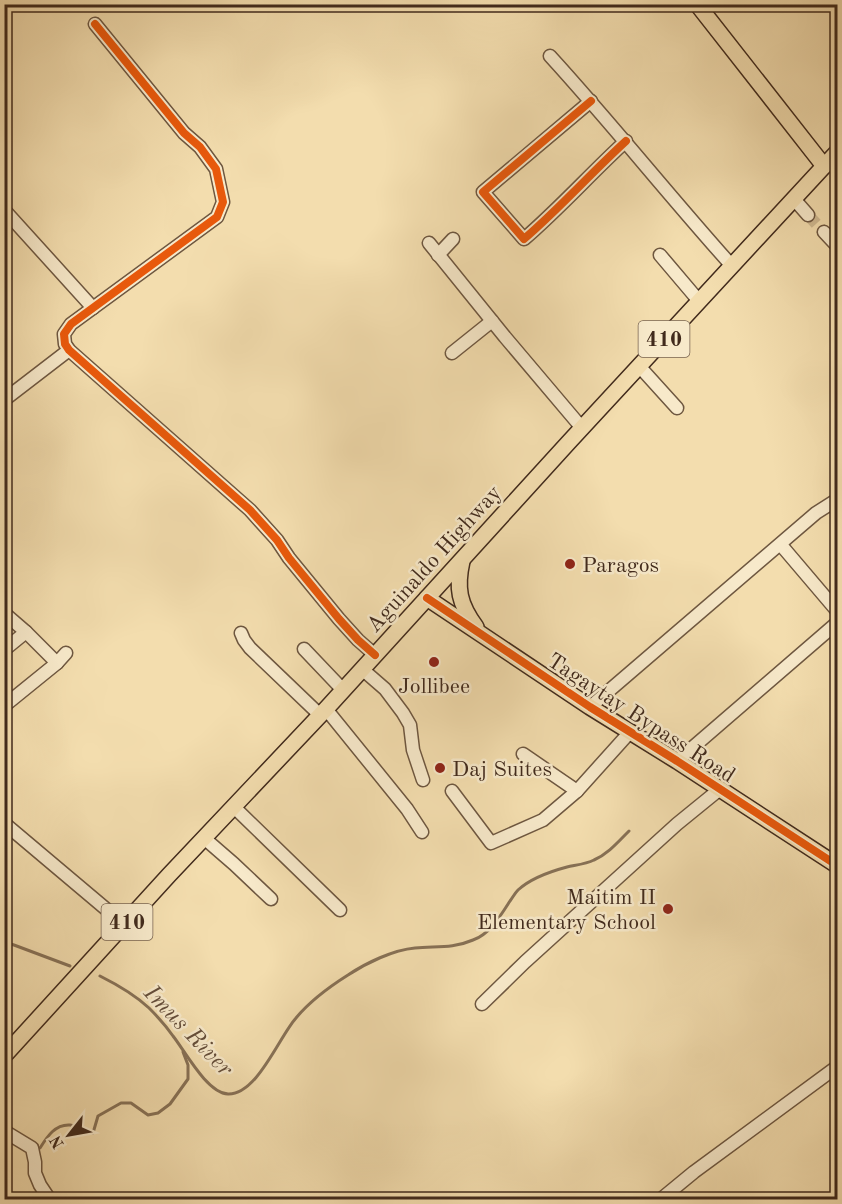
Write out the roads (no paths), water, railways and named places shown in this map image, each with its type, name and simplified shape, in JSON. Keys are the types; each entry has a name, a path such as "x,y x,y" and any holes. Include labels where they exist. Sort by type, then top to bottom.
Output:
{"main road":[{"path":"697,4 833,160"},
{"name":"Aguinaldo Highway","path":"7,1053 169,874 323,712 699,301 833,160"},
{"path":"462,561 459,594 468,617 481,634"},
{"name":"Tagaytay Bypass Road","path":"428,598 590,707 837,866"}],"street":[{"path":"95,24 184,133 200,147 216,169 223,202 218,217 71,324 64,334 65,344 250,510 277,540 339,619 375,655"},
{"path":"550,56 732,266"},
{"path":"591,101 483,192 524,239 626,141"},
{"path":"794,199 808,215"},
{"path":"7,213 93,308"},
{"path":"824,232 837,247"},
{"path":"438,255 453,239"},
{"path":"429,243 582,428"},
{"path":"660,255 699,301"},
{"path":"452,352 492,321"},
{"path":"4,400 69,350"},
{"path":"639,366 677,408"},
{"path":"590,707 816,513 837,499"},
{"path":"781,544 837,612"},
{"path":"4,613 57,663"},
{"path":"677,761 837,622"},
{"path":"4,650 26,632"},
{"path":"241,633 250,648 323,712 407,809 422,832"},
{"path":"304,649 343,690"},
{"path":"4,706 66,653"},
{"path":"362,669 385,689 410,725 413,750 423,780"},
{"path":"452,791 491,843 543,820 577,791 630,732"},
{"path":"523,754 577,791"},
{"path":"482,1004 669,831 720,789"},
{"path":"234,807 340,910"},
{"path":"4,823 125,925"},
{"path":"204,838 271,899"},
{"path":"660,1200 694,1172 837,1066"},
{"path":"4,1131 32,1148 35,1173 50,1200"}],"waterway":[{"name":"Imus River","path":"100,976 126,990 149,1008 212,1087 228,1094 239,1092 258,1075 301,1012 355,970 398,951 458,945 479,937 494,924 516,892 523,886 548,873 599,857 629,831"},
{"name":"Imus River","path":"4,942 70,966"},
{"path":"40,1148 52,1132 65,1125 93,1133 98,1116 121,1103 131,1103 148,1115 158,1113 170,1104 188,1079 188,1065 183,1052"}],"tunnel":[{"path":"808,215 824,232"}],"place":[{"name":"Paragos","path":"570,564"},
{"name":"Jollibee","path":"434,662"},
{"name":"Daj Suites","path":"440,768"},
{"name":"Maitim II Elementary School","path":"668,909"}]}
